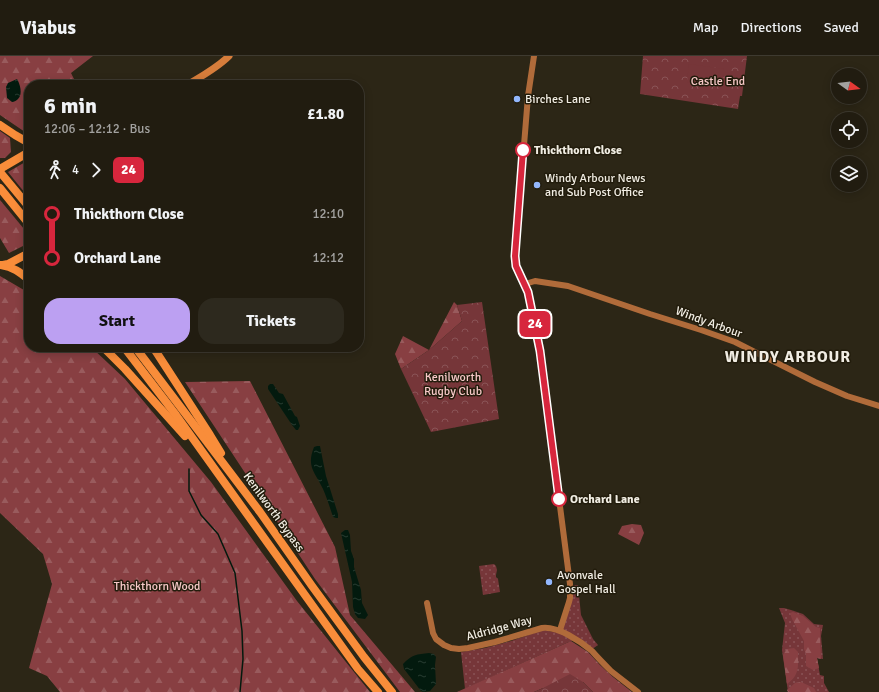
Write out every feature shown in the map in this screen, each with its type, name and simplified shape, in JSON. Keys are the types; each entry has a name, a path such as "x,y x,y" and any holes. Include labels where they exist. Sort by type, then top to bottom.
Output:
{"highway":[{"path":"0,125 24,140"},
{"path":"0,169 24,155"},
{"path":"0,172 24,201"},
{"path":"0,188 24,218"},
{"path":"0,265 8,264 24,256"},
{"path":"0,265 19,271 24,276"},
{"path":"108,352 125,369 219,475"},
{"name":"Kenilworth Bypass","path":"128,352 176,415 358,669 378,692"},
{"name":"Kenilworth Bypass","path":"139,352 260,512 351,640 392,692"},
{"path":"156,352 210,435 242,488"}],"main road":[{"path":"196,80 229,56"}],"street":[{"path":"534,56 526,115 515,256 516,266 528,292 540,351 570,584 570,598 560,630 591,650 612,671 638,692"},
{"name":"Windy Arbour","path":"525,284 535,281 568,286 702,330 735,342 815,382 847,396 879,406"},
{"name":"Aldridge Way","path":"427,603 433,633 444,645 451,648 468,648 495,642 542,628 560,630"}],"green space":[{"path":"0,56 93,56 71,73 74,80 24,80 24,131 0,115"},
{"name":"Castle End","path":"643,56 747,56 742,96 740,96 738,109 640,94"},
{"path":"689,64 724,69 722,87 687,82"},
{"path":"0,131 10,138 11,152 5,158 0,158"},
{"path":"24,163 24,192 8,172"},
{"path":"0,200 24,229 24,246 9,253 0,238"},
{"name":"Thickthorn Wood","path":"0,276 24,290 24,352 96,352 125,379 211,482 297,601 370,692 60,692 47,676 29,668 52,584 43,554 0,513"},
{"path":"454,302 457,305 462,321 429,350"},
{"name":"Kenilworth Rugby Club","path":"482,302 499,419 431,432 401,369 429,350 462,321 457,305"},
{"path":"403,336 429,350 401,369 395,354"},
{"path":"250,381 335,547 350,615 415,692 400,692 315,579 185,382"},
{"path":"632,524 641,525 644,533 639,545 618,534 622,526"},
{"path":"494,564 497,570 496,577 498,579 500,592 483,595 479,566"},
{"path":"578,585 581,615 593,639 598,645 591,650 560,630 570,586"},
{"path":"779,608 784,608 803,614 814,624 823,625 821,636 823,659 817,658 820,675 824,676 824,683 829,692 788,692 782,650 785,623"},
{"path":"793,612 803,616 816,627 820,628 821,659 817,658 819,668 813,670 806,666 804,641 792,619 790,613"},
{"path":"543,630 560,633 573,640 465,689 461,652 485,648"},
{"path":"571,641 588,652 613,677 632,692 593,692 583,682 543,688 534,692 457,692"},
{"path":"794,648 798,652 797,670 794,677 787,684 783,655 787,649"},
{"path":"570,674 583,682 593,692 534,692 543,688"},
{"path":"801,682 814,688 816,692 788,692 787,690 795,683"}],"water":[{"path":"17,79 21,92 20,97 12,102 7,98 6,87 8,83"},
{"path":"270,384 273,384 279,393 283,394 297,417 300,426 298,430 296,430 292,425 268,389"},
{"path":"320,446 326,476 338,518 333,517 323,489 312,469 312,454 314,447"},
{"path":"348,530 350,535 351,551 361,590 362,603 368,615 365,619 358,618 353,607 352,582 341,533"},
{"path":"429,653 434,654 436,657 436,684 430,691 424,692 421,691 404,669 403,664 414,656"}],"waterway":[{"path":"189,469 189,491 201,515 218,534 235,573 242,631 243,659 240,692"}],"bus line":[{"name":"24","path":"523,150 515,256 516,266 528,292 540,351 559,499"}],"place":[{"name":"Birches Lane","path":"517,99"},
{"name":"Thickthorn Close","path":"523,150"},
{"name":"Windy Arbour News and Sub Post Office","path":"537,185"},
{"name":"Orchard Lane","path":"559,499"},
{"name":"Avonvale Gospel Hall","path":"549,582"}],"district":[{"name":"WINDY ARBOUR","path":"788,356"}]}
